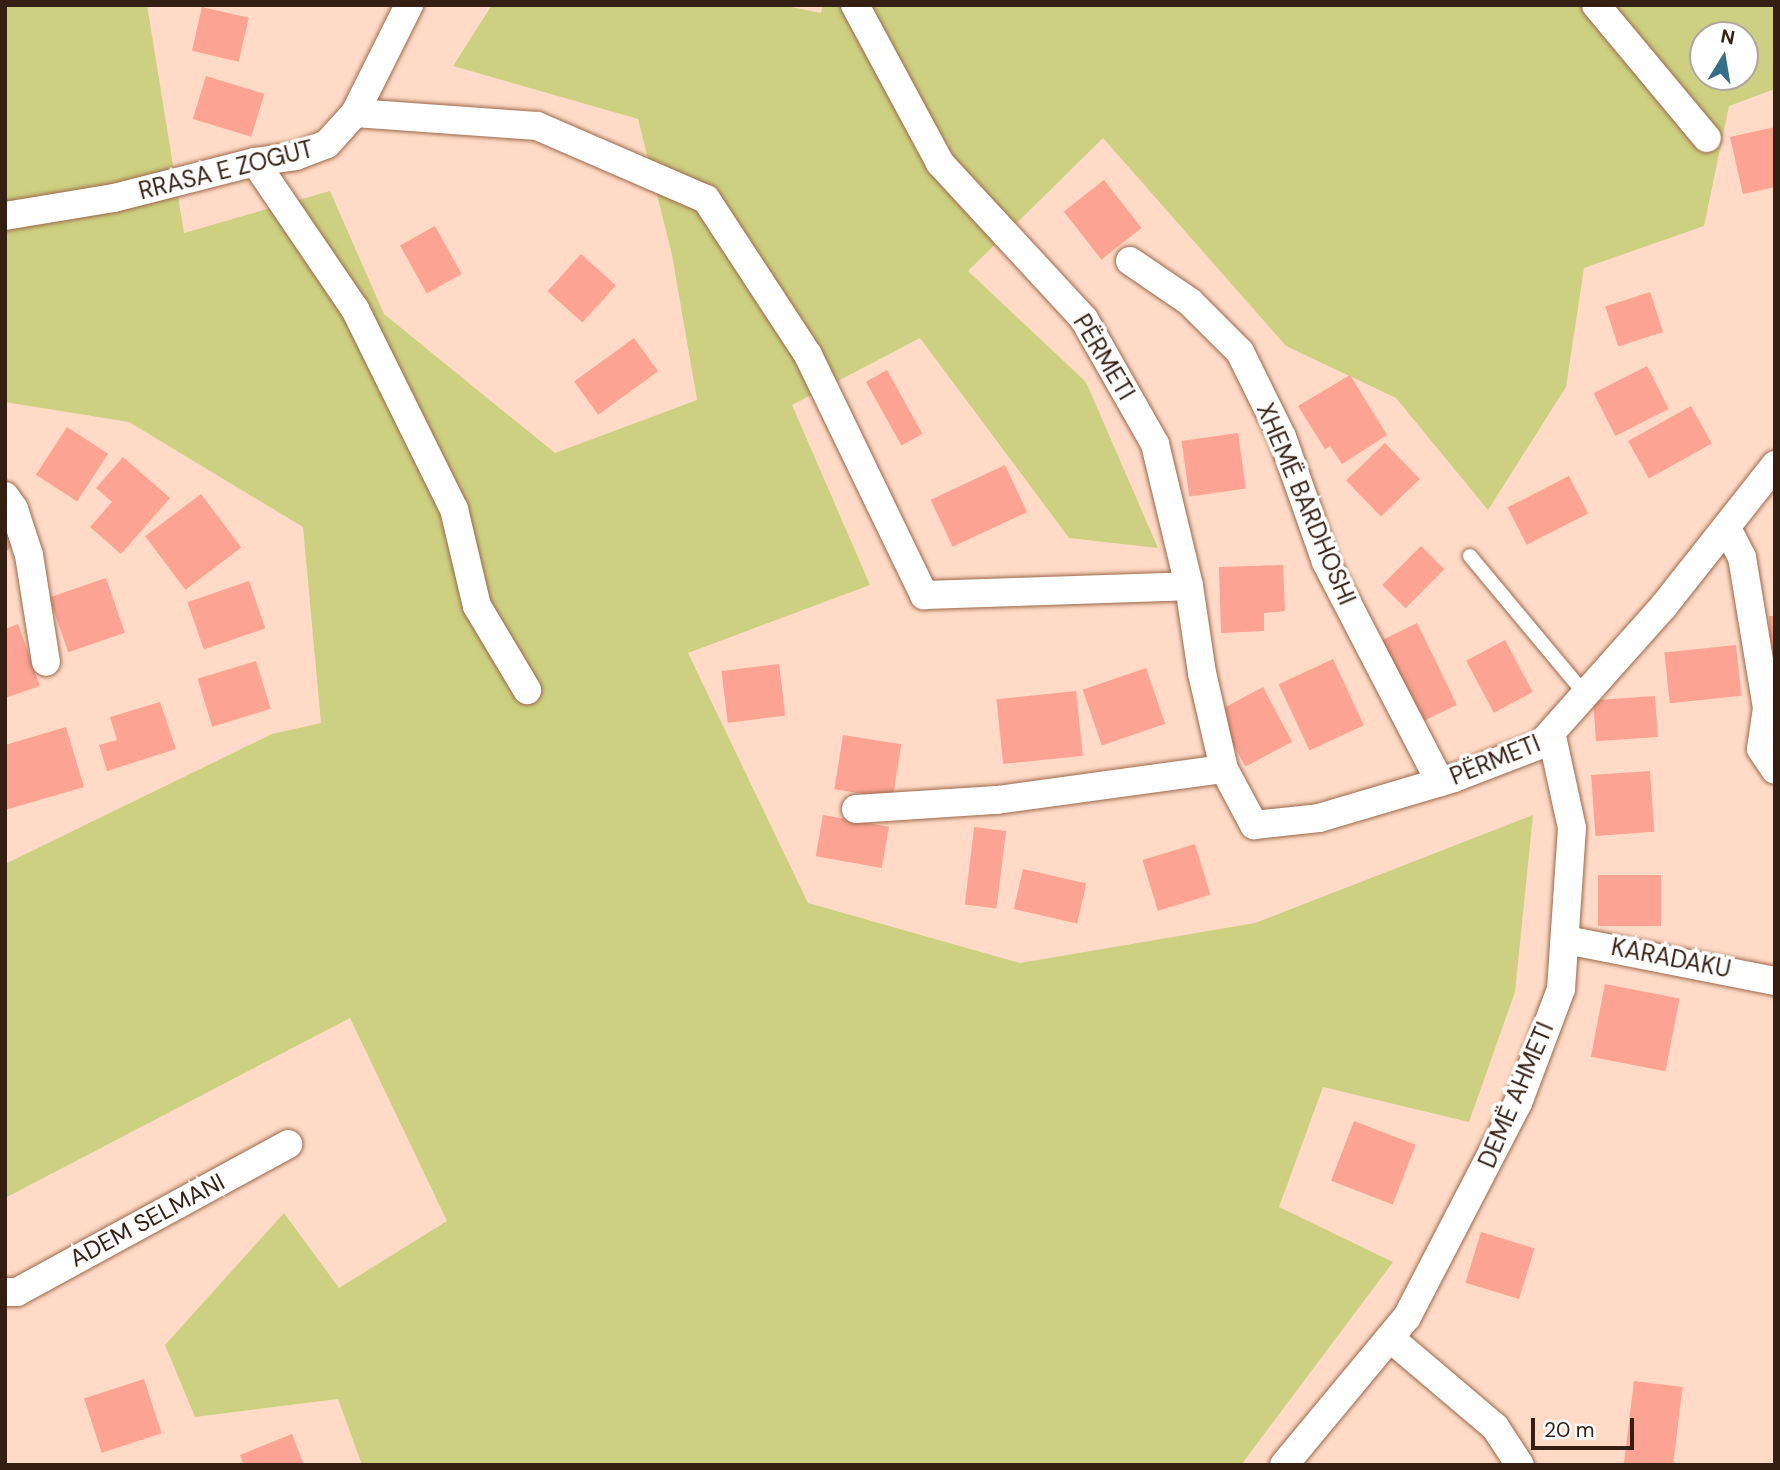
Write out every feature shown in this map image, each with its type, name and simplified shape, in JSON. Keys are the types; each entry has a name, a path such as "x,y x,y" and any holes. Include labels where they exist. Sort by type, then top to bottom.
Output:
{"street":[{"name":"RRASA E ZOGUT","path":"5,216 114,198 255,162 296,156 327,144 355,113 409,5"},
{"name":"PËRMETI","path":"855,5 940,163 1084,318 1155,444 1189,586 1202,673 1224,769 1254,825 1319,818 1440,782 1539,745 1552,736"},
{"path":"1597,5 1707,138"},
{"path":"355,113 537,127 706,199 808,355 924,594 1189,586"},
{"path":"255,162 355,309 454,509 477,606 527,690"},
{"name":"XHEMË BARDHOSHI","path":"1130,261 1190,302 1240,352 1282,437 1326,562 1440,782"},
{"path":"1552,736 1584,693 1728,530 1775,465"},
{"path":"5,496 14,509 29,555 46,662"},
{"path":"1728,530 1742,557 1768,708 1761,749 1775,770"},
{"name":"DEMË AHMETI","path":"1294,1461 1407,1317 1518,1103 1561,989 1572,828 1552,736"},
{"path":"856,809 997,800 1224,769"},
{"name":"KARADAKU","path":"1566,940 1775,981"},
{"name":"ADEM SELMANI","path":"5,1292 16,1292 288,1144"},
{"path":"1390,1338 1495,1427 1520,1465"}],"lane":[{"path":"1469,556 1584,693"}],"green space":[{"path":"5,5 147,5 184,233 330,191 384,314 555,453 697,400 672,255 638,119 453,66 492,5 782,5 821,13 823,5 1775,5 1775,89 1729,106 1704,226 1584,268 1566,387 1488,510 1396,398 1286,346 1103,138 968,271 1086,382 1158,548 1069,538 920,338 792,405 870,585 688,653 808,903 1020,963 1255,923 1533,815 1515,992 1469,1122 1323,1087 1279,1207 1393,1262 1241,1465 362,1465 338,1399 195,1417 165,1345 284,1213 339,1288 447,1221 350,1018 5,1198 5,864 272,734 321,723 303,527 129,422 5,402"}],"building":[{"path":"202,7 249,18 239,62 192,51"},
{"path":"206,76 264,94 251,137 193,119"},
{"path":"1775,127 1775,187 1743,194 1730,137"},
{"path":"1104,180 1142,228 1101,259 1064,211"},
{"path":"435,226 462,274 427,293 400,245"},
{"path":"581,254 616,285 582,323 548,291"},
{"path":"1650,292 1663,332 1618,346 1605,307"},
{"path":"634,338 658,371 598,415 574,381"},
{"path":"1647,366 1669,409 1615,436 1594,393"},
{"path":"887,370 922,434 901,445 866,382"},
{"path":"1350,375 1387,435 1342,464 1330,446 1325,449 1298,406"},
{"path":"1691,406 1712,444 1649,479 1628,441"},
{"path":"67,427 108,454 77,501 36,475"},
{"path":"1238,433 1246,488 1189,496 1182,441"},
{"path":"1385,443 1420,479 1381,516 1346,481"},
{"path":"123,457 170,498 121,554 90,527 112,502 96,488"},
{"path":"1005,465 1027,512 953,547 931,500"},
{"path":"1569,476 1588,513 1527,545 1508,507"},
{"path":"201,494 241,548 185,590 145,536"},
{"path":"5,522 21,535 5,553"},
{"path":"1421,546 1444,569 1405,608 1382,585"},
{"path":"1283,565 1285,611 1264,613 1264,631 1221,633 1219,567"},
{"path":"106,578 125,633 68,652 49,598"},
{"path":"249,581 265,628 204,649 188,602"},
{"path":"1769,616 1775,616 1775,662 1770,662"},
{"path":"1417,623 1457,705 1419,723 1379,641"},
{"path":"18,624 40,686 5,698 5,629"},
{"path":"1505,640 1533,692 1494,713 1466,661"},
{"path":"1736,645 1741,696 1670,703 1664,653"},
{"path":"1333,659 1364,725 1309,751 1279,684"},
{"path":"256,661 271,709 212,727 198,679"},
{"path":"779,664 785,716 728,723 721,671"},
{"path":"1146,668 1165,724 1102,746 1083,690"},
{"path":"1263,687 1292,742 1245,767 1216,712"},
{"path":"1076,691 1083,756 1003,764 996,699"},
{"path":"1655,696 1658,737 1596,741 1593,700"},
{"path":"160,702 176,749 107,771 99,745 117,740 110,717"},
{"path":"66,727 84,787 5,810 5,745"},
{"path":"843,735 901,744 893,799 834,789"},
{"path":"1650,771 1654,832 1595,836 1591,775"},
{"path":"823,815 889,827 882,868 816,856"},
{"path":"974,827 1006,831 996,908 965,905"},
{"path":"1195,844 1210,895 1158,911 1142,860"},
{"path":"1023,869 1086,884 1077,924 1014,909"},
{"path":"1598,875 1661,875 1661,926 1598,926"},
{"path":"1605,984 1680,999 1665,1071 1591,1057"},
{"path":"1354,1121 1416,1145 1393,1204 1331,1181"},
{"path":"1481,1232 1535,1248 1519,1299 1466,1283"},
{"path":"144,1379 162,1433 102,1453 84,1398"},
{"path":"1634,1381 1683,1387 1673,1465 1624,1465"},
{"path":"292,1434 304,1465 244,1465 240,1455"}]}
